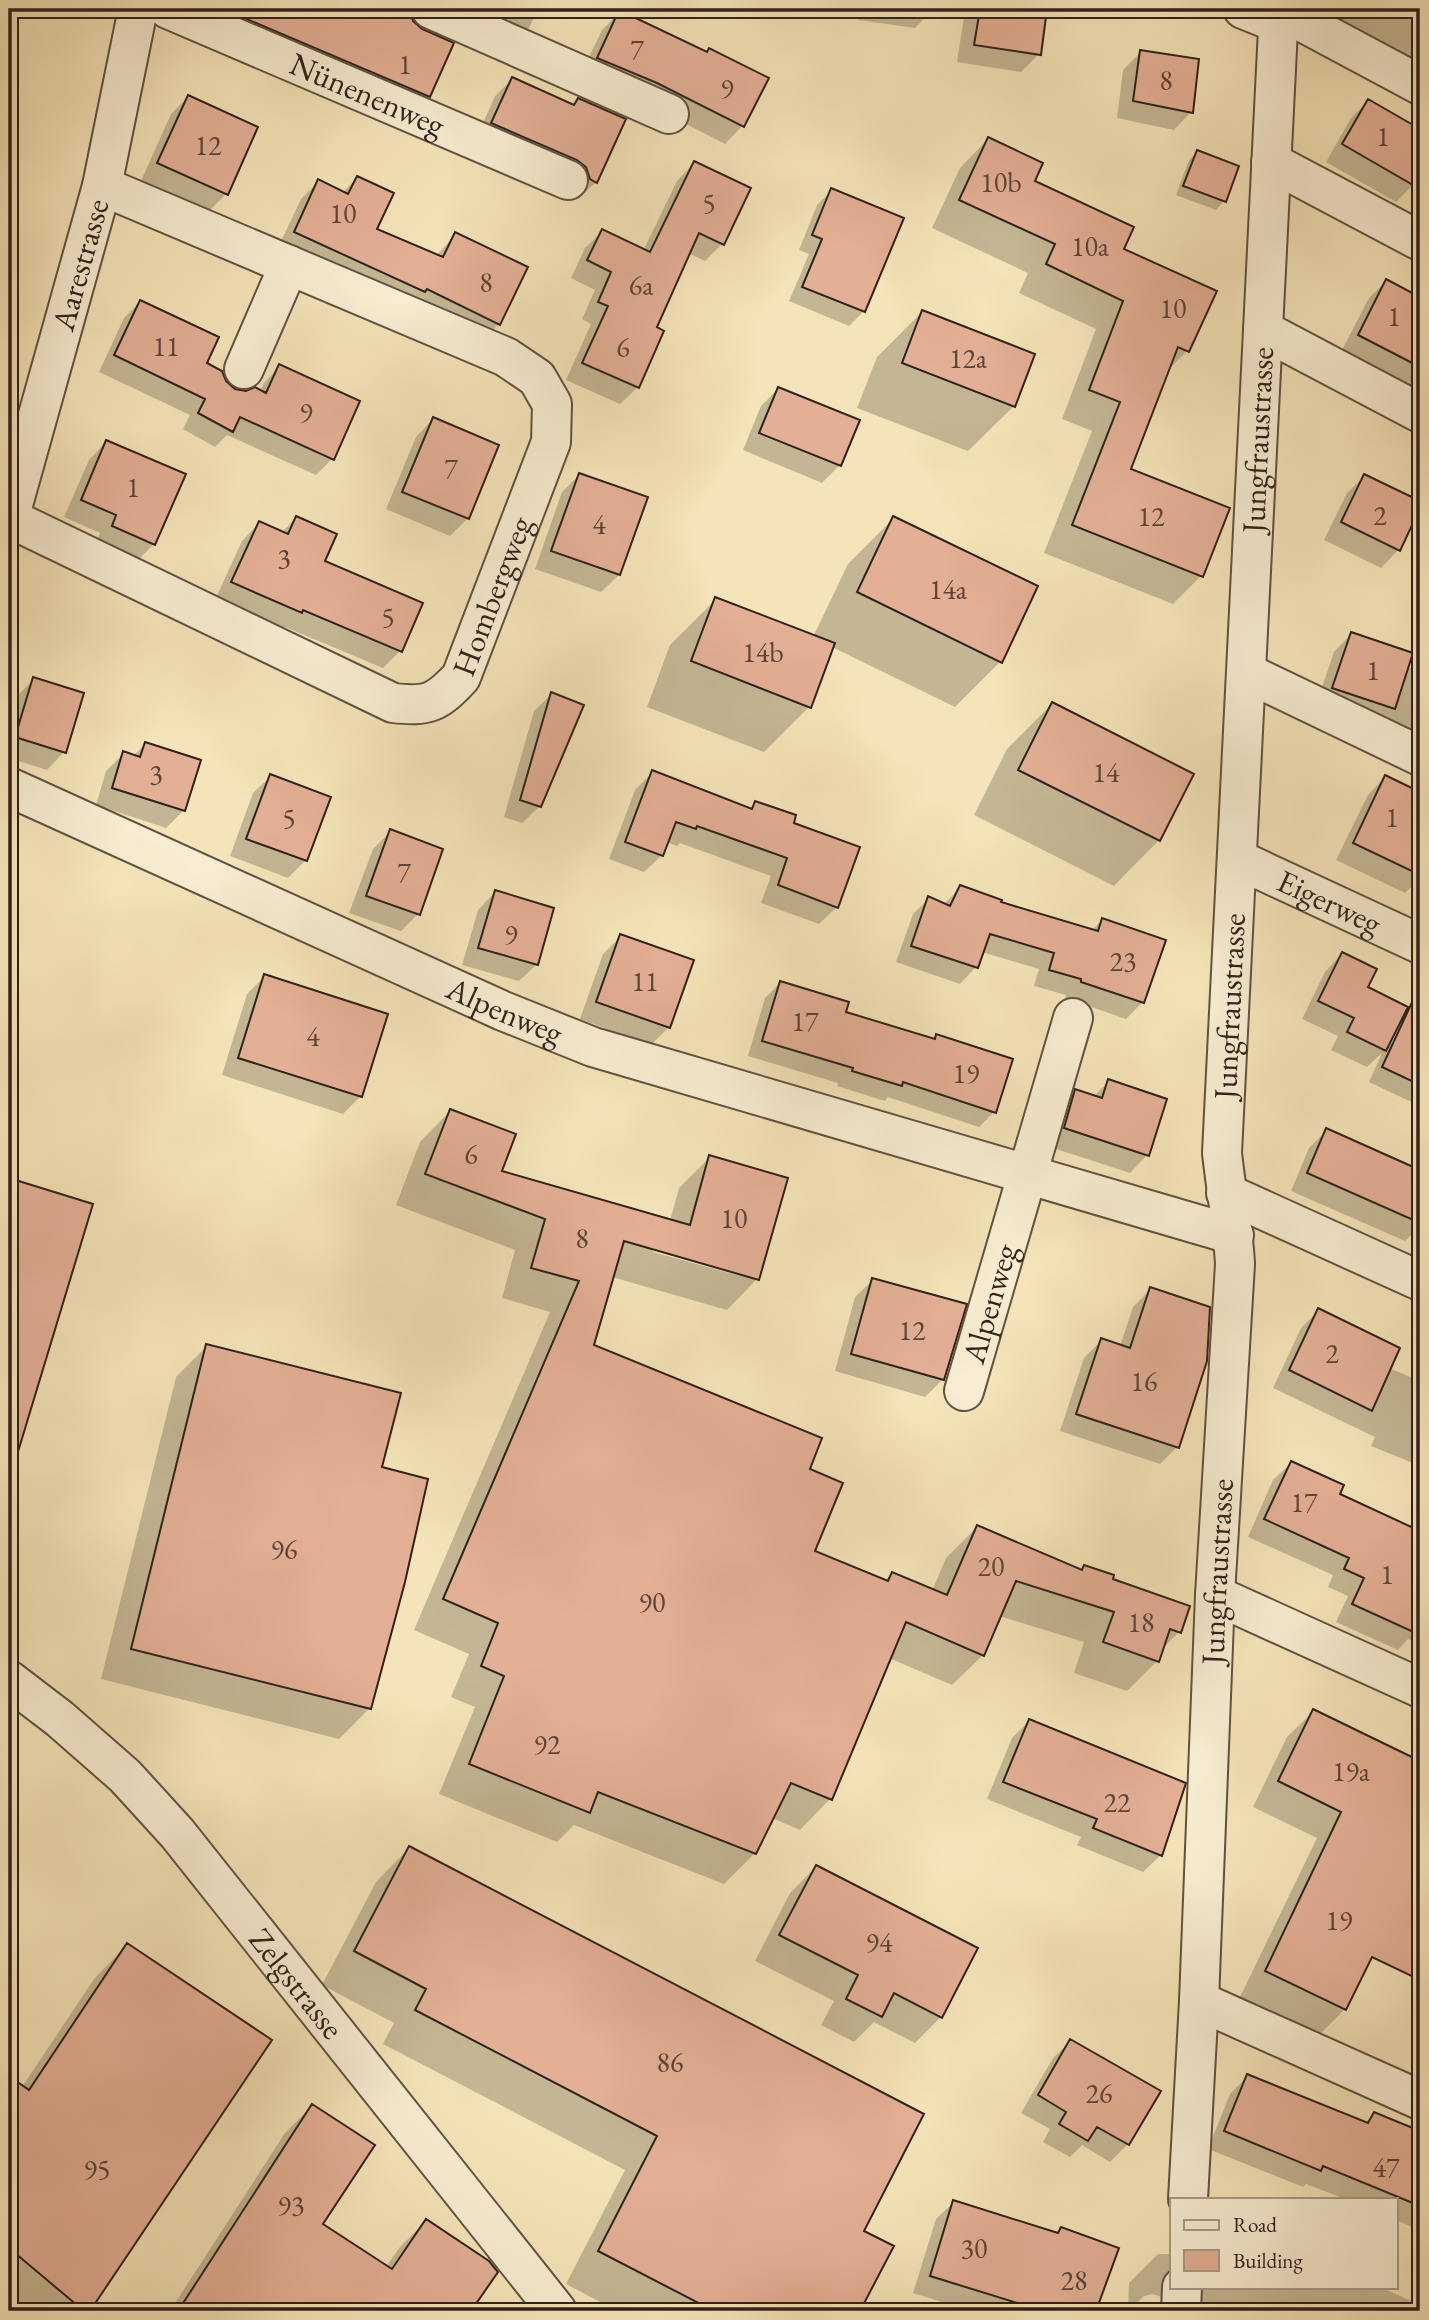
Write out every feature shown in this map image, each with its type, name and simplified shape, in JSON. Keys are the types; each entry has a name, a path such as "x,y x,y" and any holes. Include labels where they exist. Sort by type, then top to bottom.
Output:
{"street":[{"name":"Aarestrasse","path":"9,518 102,186 138,9"},
{"name":"Nünenenweg","path":"168,9 568,180"},
{"path":"431,9 669,114"},
{"path":"1243,9 1278,14 1420,85"},
{"name":"Jungfraustrasse","path":"1188,2198 1199,2001 1215,1595 1235,1264 1234,1235 1222,1153 1278,14"},
{"path":"1271,162 1420,241"},
{"name":"Hombergweg","path":"9,518 393,703 418,705 443,696 461,677 551,442 552,404 537,378 506,357 102,186"},
{"path":"244,369 289,265"},
{"path":"1263,330 1420,413"},
{"path":"1247,673 1420,756"},
{"name":"Alpenweg","path":"9,787 503,1011 580,1042 1234,1235"},
{"name":"Eigerweg","path":"1237,859 1420,944"},
{"name":"Alpenweg","path":"964,1391 1025,1174 1073,1018"},
{"path":"1226,1193 1420,1281"},
{"path":"1215,1595 1420,1688"},
{"name":"Zelgstrasse","path":"9,1680 60,1719 125,1776 177,1833 557,2311"},
{"path":"1199,2001 1420,2100"},
{"path":"1181,2311 1182,2288"}],"building":[{"path":"223,9 410,9 413,21 422,29 454,43 430,97"},
{"path":"980,9 1047,9 1041,55 974,45"},
{"path":"619,10 707,52 709,48 769,78 744,127 657,83 597,58"},
{"path":"1140,50 1199,59 1193,113 1133,101"},
{"path":"512,77 574,105 578,98 626,119 597,183 590,179 586,167 577,160 491,123"},
{"path":"188,95 258,127 228,195 157,163"},
{"path":"1368,99 1420,129 1420,189 1342,144"},
{"path":"988,137 1043,163 1035,181 1134,227 1124,249 1217,291 1189,352 1178,347 1131,469 1230,508 1203,577 1072,525 1120,402 1089,390 1123,301 1046,264 1055,244 959,200"},
{"path":"1197,150 1239,166 1226,202 1183,186"},
{"path":"694,161 751,188 724,245 699,233 657,327 664,331 639,388 582,363 608,306 598,302 611,272 587,260 602,229 650,252"},
{"path":"357,176 394,193 377,229 443,257 455,232 528,267 500,325 427,289 425,292 294,232 318,179 348,194"},
{"path":"831,188 904,218 865,312 802,287 822,239 812,235"},
{"path":"1386,279 1420,297 1420,367 1358,335"},
{"path":"140,300 219,337 207,363 222,371 226,381 235,389 246,391 255,387 266,393 279,364 360,401 334,460 240,417 233,432 198,413 205,399 114,355"},
{"path":"922,310 1035,354 1015,407 902,363"},
{"path":"778,387 860,420 841,466 759,433"},
{"path":"433,417 499,445 469,519 402,492"},
{"path":"106,440 186,474 155,545 112,526 116,515 81,500"},
{"path":"579,473 648,497 620,575 551,551"},
{"path":"1364,474 1420,501 1420,508 1400,551 1341,522"},
{"path":"296,516 337,534 325,561 423,603 402,652 231,582 259,521 288,534"},
{"path":"893,516 1038,586 1002,663 857,592"},
{"path":"715,597 835,643 811,708 691,661"},
{"path":"1351,632 1413,653 1395,709 1332,688"},
{"path":"33,677 84,693 66,753 15,737"},
{"path":"551,692 584,705 541,807 520,800"},
{"path":"1052,702 1194,774 1160,841 1018,770"},
{"path":"145,742 201,760 185,811 112,788 123,751 140,757"},
{"path":"652,770 752,809 755,801 796,815 794,823 860,847 838,908 778,885 787,858 697,826 696,829 676,822 663,856 625,842"},
{"path":"270,774 331,797 307,861 246,839"},
{"path":"1385,775 1420,792 1420,875 1353,843"},
{"path":"390,829 443,849 420,915 366,896"},
{"path":"960,885 1002,900 1001,902 1098,931 1102,918 1166,940 1144,1003 1049,970 1054,953 990,934 978,968 911,946 928,896 950,906"},
{"path":"495,890 554,908 538,965 478,948"},
{"path":"620,934 694,960 670,1028 596,1002"},
{"path":"1342,952 1377,969 1368,987 1408,1007 1386,1051 1347,1032 1354,1018 1318,1001"},
{"path":"264,974 388,1014 362,1097 238,1058"},
{"path":"780,981 849,1002 846,1012 935,1039 936,1034 1013,1059 996,1113 903,1082 902,1086 852,1071 853,1068 762,1041"},
{"path":"1420,985 1420,1085 1382,1067"},
{"path":"1108,1079 1167,1099 1149,1156 1064,1128 1075,1089 1102,1098"},
{"path":"450,1109 516,1134 502,1171 690,1225 709,1155 788,1178 759,1280 624,1241 594,1345 822,1438 810,1469 843,1483 815,1551 888,1581 892,1572 947,1595 977,1525 1082,1570 1084,1565 1114,1575 1113,1579 1190,1606 1181,1633 1170,1629 1159,1662 1103,1642 1114,1612 1016,1581 984,1656 906,1622 832,1800 791,1783 756,1854 598,1792 590,1813 469,1764 504,1676 481,1666 498,1623 443,1599 579,1281 531,1268 545,1219 425,1174"},
{"path":"1326,1128 1420,1170 1420,1223 1307,1173"},
{"path":"9,1178 93,1204 17,1455 9,1453"},
{"path":"872,1278 967,1304 944,1380 851,1354"},
{"path":"1150,1287 1210,1307 1207,1361 1179,1448 1076,1414 1101,1338 1130,1348"},
{"path":"1318,1308 1400,1348 1372,1411 1289,1370"},
{"path":"206,1344 401,1393 382,1467 428,1479 405,1582 371,1709 131,1649"},
{"path":"1291,1461 1344,1485 1340,1494 1420,1531 1420,1635 1352,1604 1364,1578 1344,1569 1349,1558 1264,1519"},
{"path":"1313,1709 1420,1761 1420,1980 1372,1957 1346,2010 1265,1971 1341,1812 1278,1781"},
{"path":"1029,1719 1186,1783 1162,1856 1093,1828 1097,1819 1003,1782"},
{"path":"409,1846 924,2114 864,2231 894,2246 860,2311 714,2311 598,2251 657,2136 415,2010 426,1989 354,1951"},
{"path":"816,1865 978,1948 942,2018 894,1993 882,2017 846,1999 858,1975 779,1935"},
{"path":"127,1943 272,2040 90,2311 84,2311 9,2248 9,2076 29,2090"},
{"path":"1070,2039 1161,2091 1129,2145 1097,2127 1088,2141 1059,2124 1066,2112 1038,2095"},
{"path":"1247,2074 1368,2123 1374,2112 1420,2131 1420,2206 1323,2166 1321,2171 1224,2131"},
{"path":"312,2104 375,2145 323,2224 392,2269 426,2219 489,2261 498,2272 471,2311 178,2311"},
{"path":"953,2200 1058,2233 1061,2227 1119,2248 1096,2311 1043,2311 930,2276"}]}
